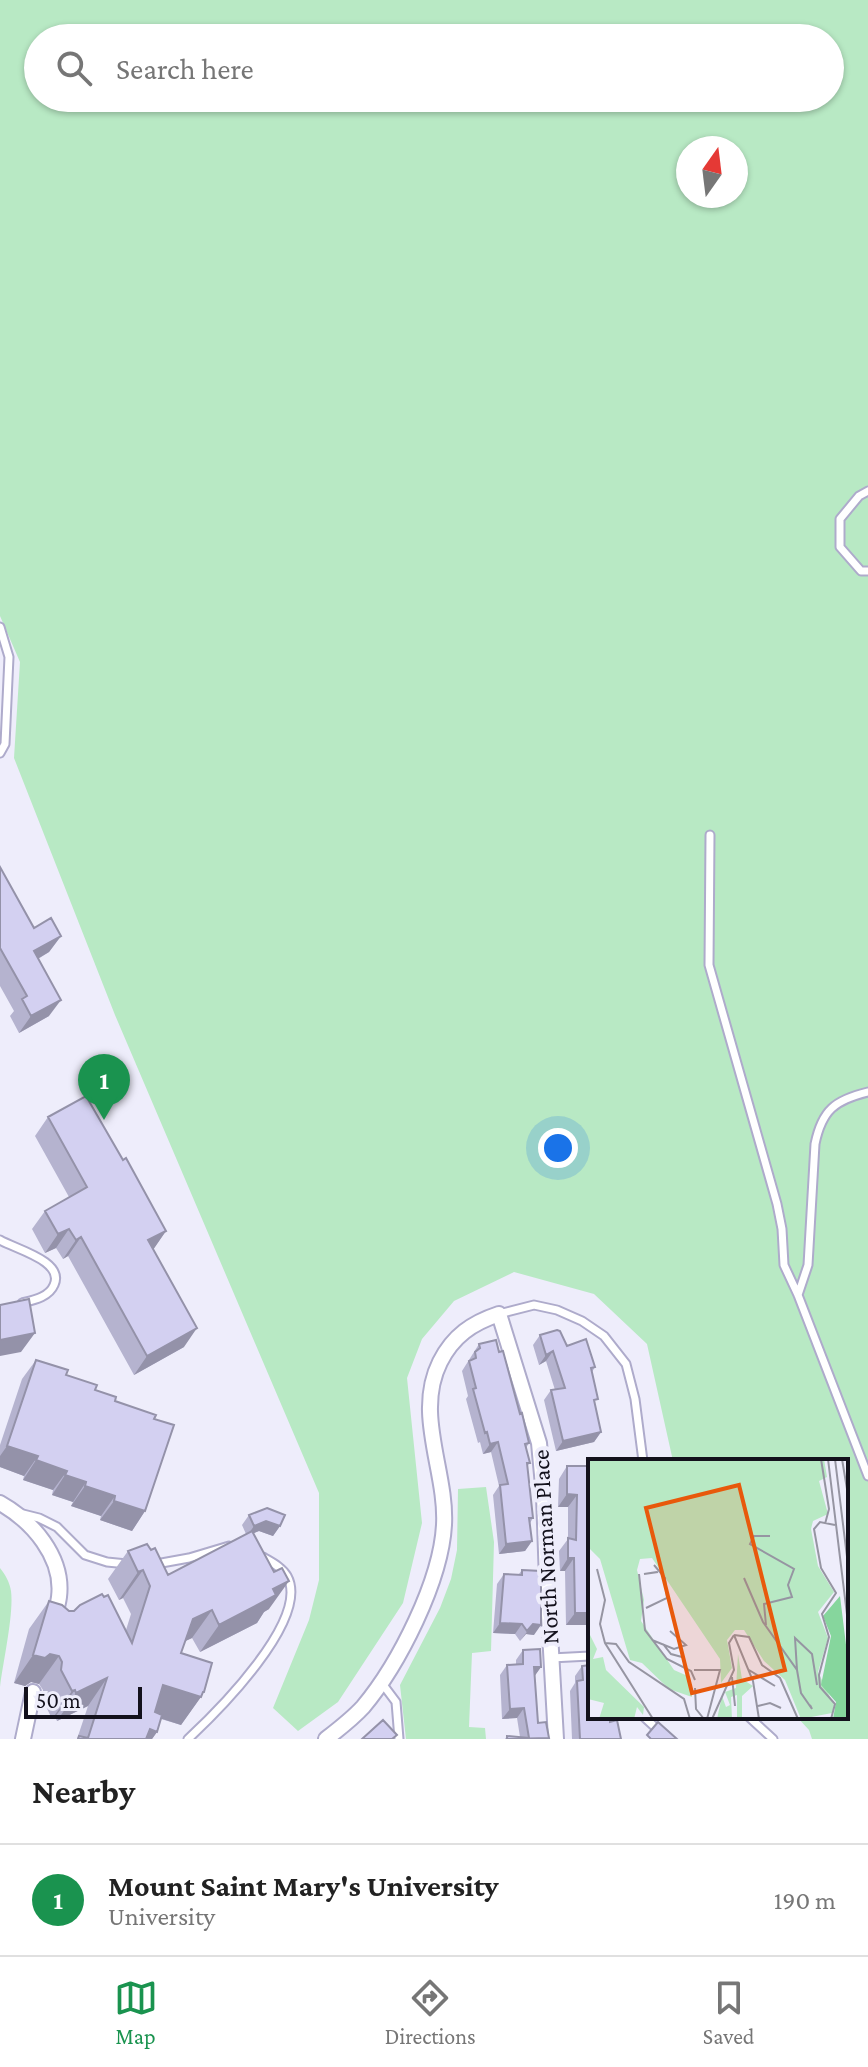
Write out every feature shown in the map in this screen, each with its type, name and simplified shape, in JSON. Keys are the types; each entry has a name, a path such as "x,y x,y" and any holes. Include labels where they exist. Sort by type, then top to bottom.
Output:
{"street":[{"name":"North Norman Place","path":"499,1314 539,1443 556,1739"},
{"path":"326,1739 348,1722 381,1682 416,1619 432,1582 444,1527 444,1500 429,1418 434,1373 446,1350 463,1331 480,1320 499,1314"},
{"path":"0,1503 17,1513 37,1533 52,1557 58,1575 59,1596 52,1629"},
{"path":"23,1739 33,1692"}],"lane":[{"path":"868,491 859,496 840,519 840,547 861,571 868,571"},
{"path":"0,627 9,657 5,744 0,753"},
{"path":"710,835 709,965 777,1204 784,1265 868,1476"},
{"path":"798,1295 808,1265 815,1144 819,1126 828,1111 846,1099 868,1092"},
{"path":"0,1240 40,1259 55,1272 54,1288 47,1294 10,1305"},
{"path":"499,1314 534,1305 557,1310 582,1321 604,1336 626,1364 635,1399 643,1459"},
{"path":"17,1513 39,1518 57,1527 85,1555 107,1562 138,1564"},
{"path":"148,1564 237,1546"},
{"path":"188,1739 253,1671 272,1643 285,1614 291,1593 287,1576 250,1550"},
{"path":"551,1658 588,1656"},
{"path":"381,1682 396,1702 399,1739"},
{"path":"646,1719 668,1739"},
{"path":"751,1719 773,1739"}],"green space":[{"path":"0,0 868,0 868,1739 812,1739 809,1730 799,1719 848,1719 848,1459 673,1459 647,1344 594,1294 514,1272 454,1301 422,1339 407,1378 422,1523 403,1603 338,1702 298,1731 273,1708 309,1620 319,1580 319,1493 115,1015 14,758 20,662 0,616"},
{"path":"486,1487 494,1542 491,1651 472,1653 469,1727 485,1728 486,1739 406,1739 400,1685 440,1608 451,1579 457,1550 458,1489"},
{"path":"0,1568 10,1585 12,1601 0,1687"}],"building":[{"path":"0,867 34,928 51,918 61,936 34,951 61,1000 31,1016 22,999 27,996 0,948"},
{"path":"86,1096 123,1160 126,1158 166,1231 148,1240 197,1328 147,1356 81,1237 76,1240 69,1229 58,1234 45,1211 87,1187 48,1117"},
{"path":"29,1299 35,1333 0,1340 0,1305"},
{"path":"557,1330 567,1346 586,1339 595,1367 591,1368 601,1432 563,1441 551,1390 565,1388 553,1351 546,1355 540,1335"},
{"path":"496,1340 499,1352 503,1351 529,1443 525,1444 530,1463 527,1463 533,1518 529,1518 532,1541 506,1544 500,1485 508,1484 498,1442 490,1444 485,1433 469,1361 476,1358 479,1344"},
{"path":"36,1360 68,1370 66,1375 97,1385 95,1390 116,1397 115,1401 156,1415 154,1419 174,1425 145,1511 114,1501 115,1496 85,1486 86,1482 65,1475 67,1471 36,1460 38,1456 7,1446"},
{"path":"567,1466 588,1466 588,1613 575,1613 574,1558 568,1558 568,1538 576,1540 577,1495 567,1494"},
{"path":"267,1508 285,1515 280,1526 266,1521 254,1526 249,1515"},
{"path":"252,1531 274,1572 282,1568 289,1581 273,1589 276,1595 219,1625 212,1610 193,1619 181,1653 212,1663 201,1697 163,1685 155,1712 162,1715 157,1732 150,1729 146,1739 78,1739 79,1736 88,1738 107,1678 76,1693 61,1670 59,1656 50,1654 45,1658 33,1655 49,1601 74,1611 102,1594 104,1597 108,1595 132,1643 150,1586 143,1570 138,1572 128,1551 147,1544 151,1550 155,1548 168,1575"},
{"path":"522,1570 541,1571 541,1625 533,1624 527,1631 522,1624 500,1623 504,1574 522,1575"},
{"path":"540,1649 541,1667 534,1667 538,1723 546,1722 549,1738 507,1739 507,1736 529,1738 524,1708 510,1709 507,1665 523,1664 523,1650"},
{"path":"588,1665 588,1719 617,1720 621,1739 580,1739 577,1681 583,1680 582,1666"},
{"path":"383,1720 397,1735 392,1739 362,1739"},
{"path":"658,1722 677,1739 651,1739 647,1735"}],"place":[{"name":"Mount Saint Mary's University","path":"104,1120"}]}
